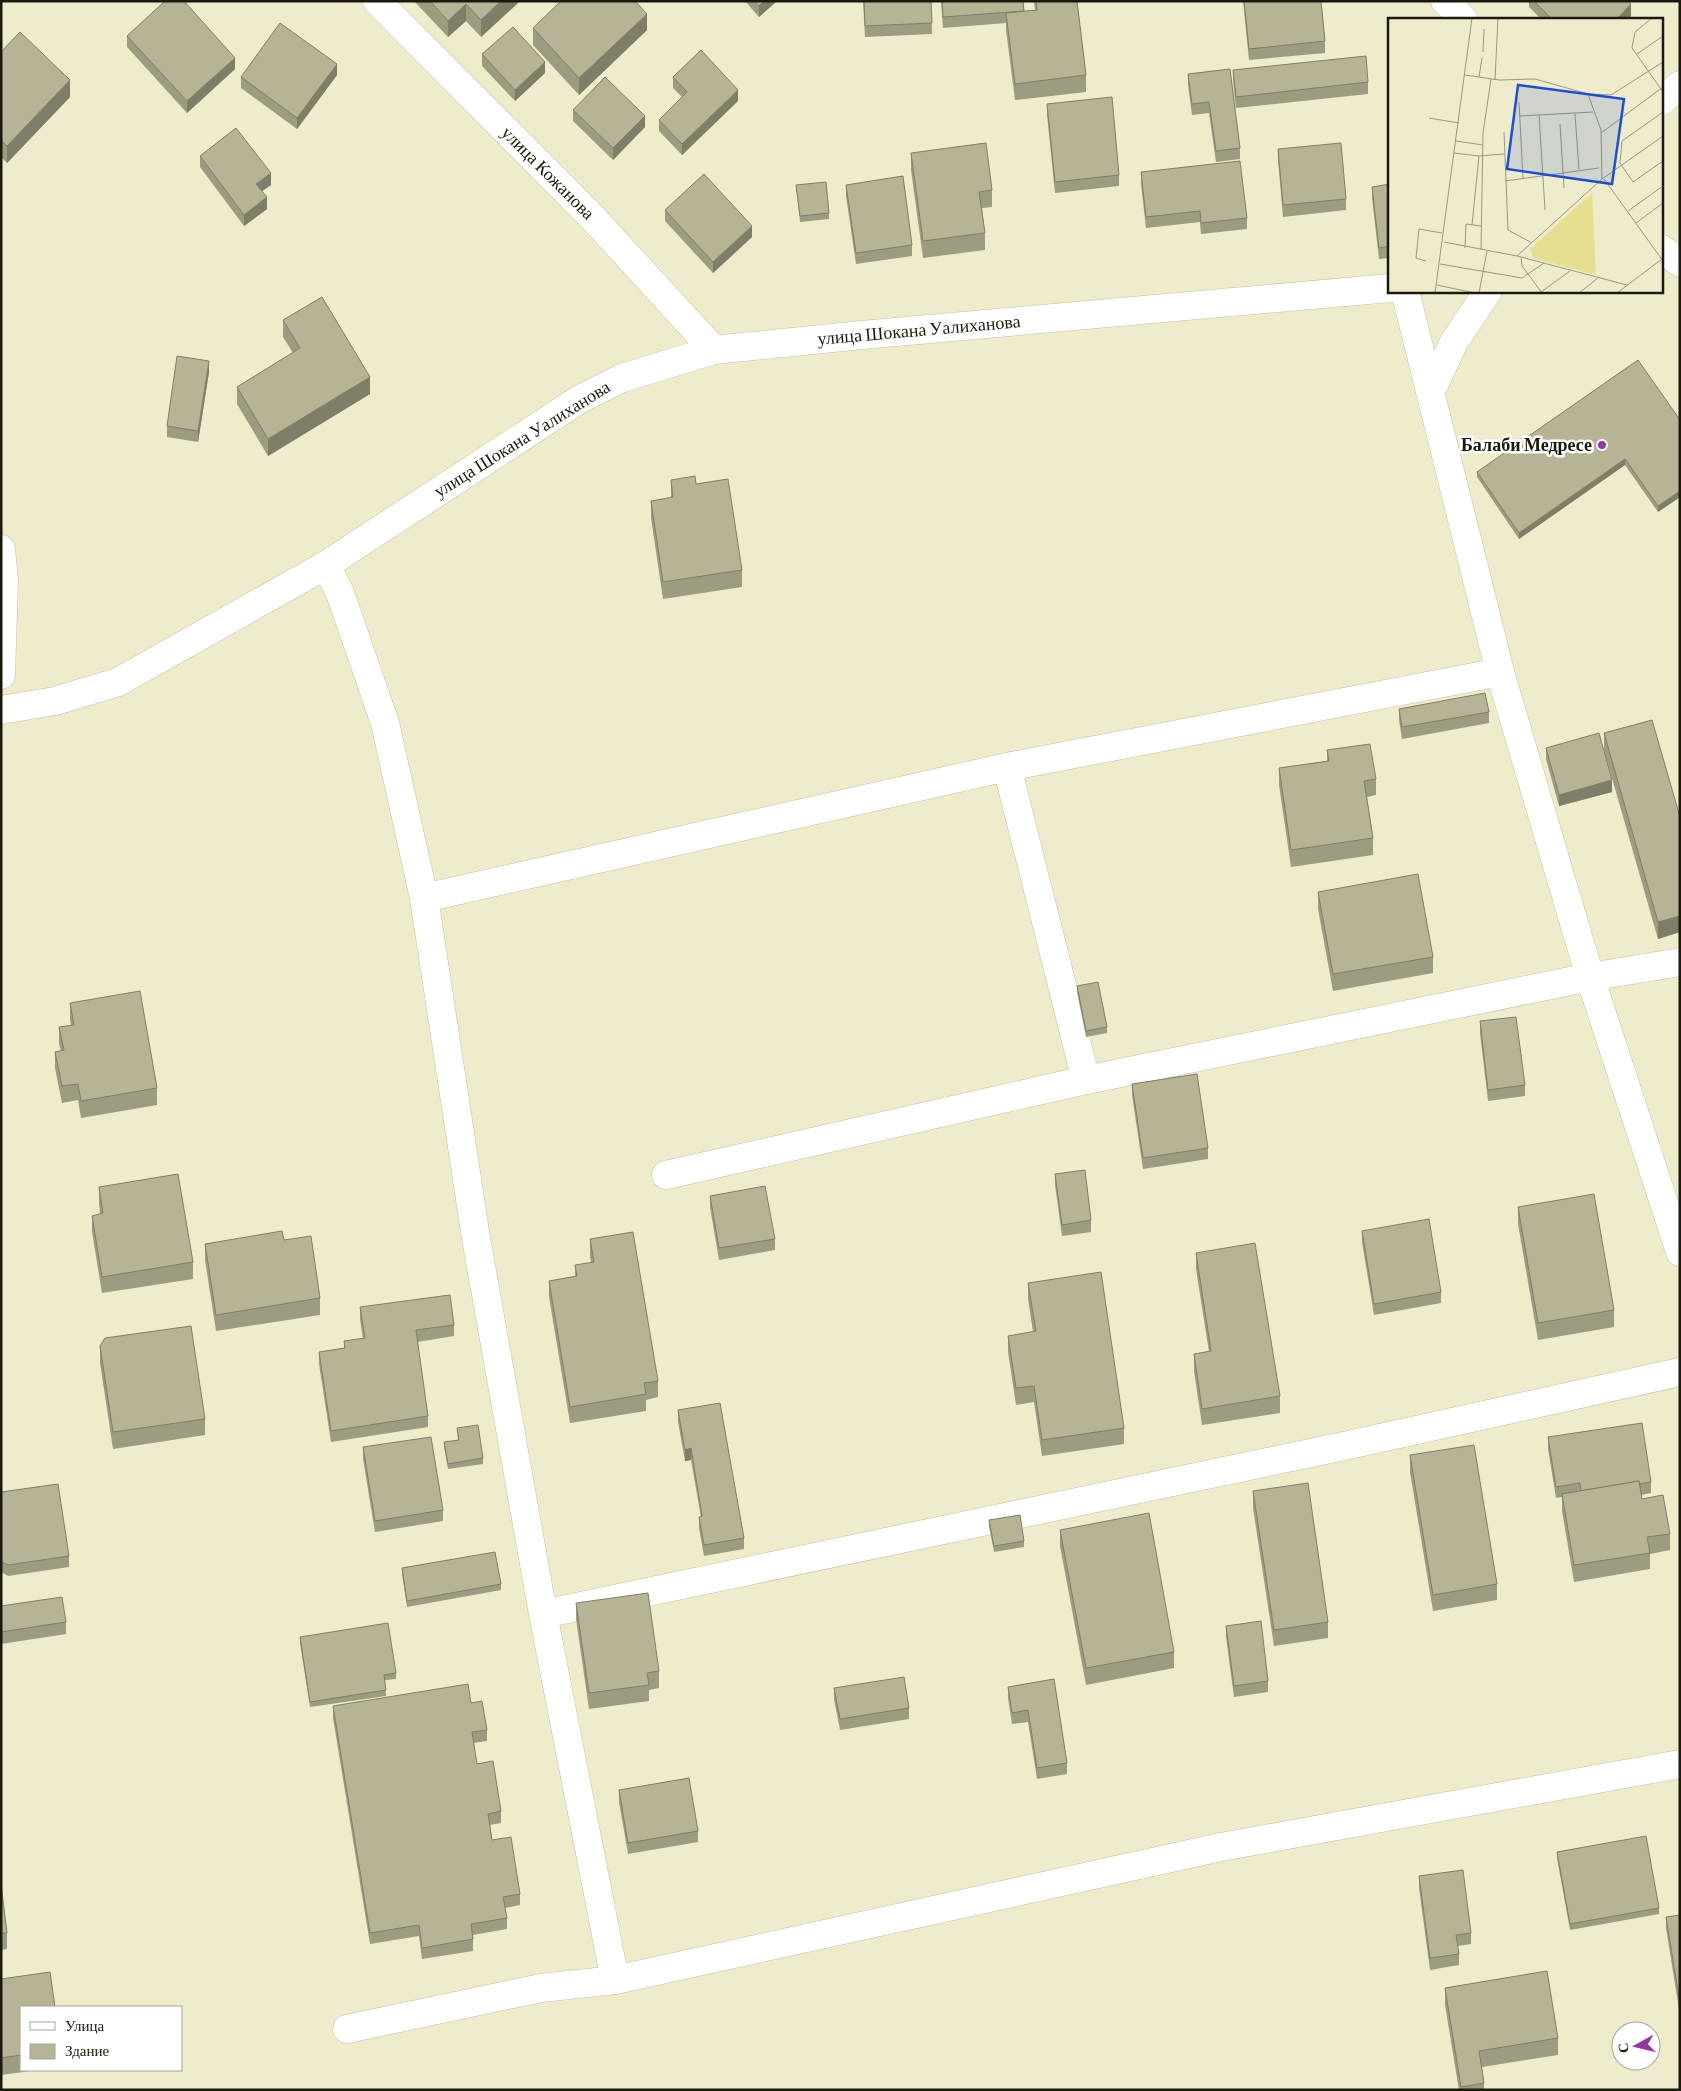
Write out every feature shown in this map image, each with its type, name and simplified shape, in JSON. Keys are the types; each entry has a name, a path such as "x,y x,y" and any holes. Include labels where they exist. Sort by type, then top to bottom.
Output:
{"street":[{"name":"улица Кожанова","path":"377,1 592,217 714,350"},
{"path":"1445,1 1462,18"},
{"path":"1664,99 1680,84"},
{"path":"1664,251 1680,263"},
{"name":"улица Шокана Уалиханова","path":"1,710 56,701 118,682 326,565 580,399 622,378 714,350 1388,288"},
{"path":"1405,292 1500,672 1590,976 1680,1252"},
{"path":"1431,391 1454,342 1487,292"},
{"path":"1,549 4,580 1,675"},
{"path":"326,565 340,593 385,723 424,898 476,1238 543,1614 615,1980"},
{"path":"424,898 1007,767 1500,672"},
{"path":"1007,767 1086,1080"},
{"path":"666,1175 1086,1080 1590,976 1680,962"},
{"path":"543,1614 1353,1444 1680,1372"},
{"path":"347,2029 541,1988 615,1980 1221,1847 1680,1764"}],"building":[{"path":"165,1 184,1 235,58 187,101 127,36"},
{"path":"430,1 501,1 481,20 466,4 448,21"},
{"path":"561,1 635,1 647,14 579,78 533,28"},
{"path":"754,1 764,1 759,6"},
{"path":"864,1 931,1 932,23 865,26"},
{"path":"942,1 1023,1 1024,11 943,17"},
{"path":"1036,1 1077,1 1086,75 1015,84 1006,13 1037,10"},
{"path":"1244,1 1321,1 1325,41 1249,49"},
{"path":"1534,1 1628,1 1631,4 1618,18 1551,18"},
{"path":"280,23 337,64 297,118 241,77"},
{"path":"513,27 545,62 515,90 482,54"},
{"path":"20,32 70,80 7,146 1,140 1,52"},
{"path":"701,50 738,90 682,144 659,120 687,92 673,77"},
{"path":"1366,56 1368,82 1236,97 1233,70"},
{"path":"1230,69 1240,148 1216,151 1209,102 1192,104 1188,74"},
{"path":"605,77 645,116 613,148 573,110"},
{"path":"1112,97 1119,175 1055,182 1047,104"},
{"path":"236,128 271,173 256,184 267,197 244,215 200,156"},
{"path":"986,143 992,190 979,192 985,233 923,241 911,153"},
{"path":"1341,143 1346,199 1283,205 1278,149"},
{"path":"1240,161 1247,218 1201,223 1200,211 1146,217 1141,172"},
{"path":"704,174 752,226 713,262 665,210"},
{"path":"903,176 912,245 856,253 846,185"},
{"path":"826,182 829,213 800,216 796,185"},
{"path":"1388,184 1388,246 1379,248 1372,187"},
{"path":"322,297 370,377 268,439 237,387 300,348 283,320"},
{"path":"177,356 209,361 198,431 167,426"},
{"name":"Балаби Медресе","path":"1638,360 1680,420 1680,491 1658,506 1625,459 1519,533 1477,472"},
{"path":"695,476 696,484 728,479 742,570 663,582 651,501 673,497 671,480"},
{"path":"1485,693 1489,712 1402,727 1399,709"},
{"path":"1652,720 1680,817 1680,916 1658,922 1604,733"},
{"path":"1599,733 1612,780 1559,795 1546,748"},
{"path":"1370,744 1376,779 1364,781 1373,838 1291,850 1279,768 1329,761 1327,750"},
{"path":"1418,874 1433,957 1333,974 1318,892"},
{"path":"1098,982 1107,1027 1086,1031 1077,986"},
{"path":"140,991 157,1088 81,1101 78,1084 62,1086 55,1052 64,1050 59,1027 74,1025 70,1003"},
{"path":"1516,1017 1525,1085 1488,1090 1480,1021"},
{"path":"1197,1074 1208,1148 1143,1158 1132,1084"},
{"path":"1085,1170 1091,1220 1062,1225 1055,1174"},
{"path":"178,1174 193,1262 102,1277 92,1216 103,1213 99,1187"},
{"path":"765,1186 775,1239 719,1248 710,1196"},
{"path":"1594,1194 1614,1310 1538,1323 1518,1207"},
{"path":"1429,1219 1441,1292 1374,1304 1362,1231"},
{"path":"282,1231 284,1240 311,1236 320,1298 216,1315 205,1244"},
{"path":"633,1232 658,1381 644,1383 646,1394 570,1407 549,1281 577,1276 575,1265 594,1262 590,1239"},
{"path":"1255,1243 1280,1396 1202,1409 1194,1354 1211,1351 1196,1253"},
{"path":"1101,1272 1124,1428 1042,1440 1034,1386 1016,1388 1008,1336 1036,1331 1028,1283"},
{"path":"450,1295 454,1325 416,1330 428,1416 331,1431 319,1352 345,1348 344,1341 365,1338 360,1307"},
{"path":"191,1326 205,1419 113,1432 100,1346 105,1338"},
{"path":"720,1403 744,1538 704,1545 699,1517 702,1516 691,1448 685,1450 678,1410"},
{"path":"1642,1423 1651,1482 1639,1484 1639,1481 1581,1491 1580,1483 1556,1487 1548,1437"},
{"path":"478,1425 483,1458 448,1464 444,1442 459,1440 457,1428"},
{"path":"431,1437 443,1510 375,1521 363,1447"},
{"path":"1474,1445 1497,1584 1433,1595 1410,1455"},
{"path":"1639,1481 1642,1499 1663,1495 1670,1534 1647,1537 1650,1553 1574,1565 1562,1494"},
{"path":"1308,1483 1328,1622 1274,1630 1253,1491"},
{"path":"58,1484 69,1556 8,1565 1,1561 1,1492"},
{"path":"1149,1513 1174,1652 1086,1668 1060,1530"},
{"path":"1020,1515 1024,1541 994,1546 989,1520"},
{"path":"495,1552 501,1584 407,1601 402,1568"},
{"path":"648,1593 659,1671 647,1673 649,1685 589,1693 576,1603"},
{"path":"62,1597 66,1622 1,1632 1,1606"},
{"path":"1261,1621 1268,1681 1234,1686 1226,1626"},
{"path":"388,1623 396,1673 384,1675 386,1690 310,1702 300,1637"},
{"path":"904,1677 909,1708 840,1719 834,1688"},
{"path":"1054,1679 1067,1763 1037,1768 1028,1710 1012,1713 1008,1687"},
{"path":"468,1684 471,1703 482,1701 487,1730 472,1732 477,1764 493,1761 501,1811 488,1814 492,1840 511,1837 520,1894 503,1897 507,1918 471,1924 473,1939 422,1948 419,1925 370,1933 333,1706"},
{"path":"689,1778 698,1831 628,1843 619,1790"},
{"path":"1646,1836 1659,1908 1570,1924 1557,1852"},
{"path":"1463,1870 1471,1933 1456,1935 1459,1954 1430,1958 1419,1876"},
{"path":"1,1884 7,1933 1,1933"},
{"path":"1680,1915 1680,1997 1679,1997 1666,1917"},
{"path":"1547,1971 1558,2038 1479,2051 1484,2083 1461,2087 1445,1988"},
{"path":"50,1972 55,2006 20,2006 20,2055 1,2058 1,1979"}],"place":[{"name":"Балаби Медресе","path":"1602,445"}]}
